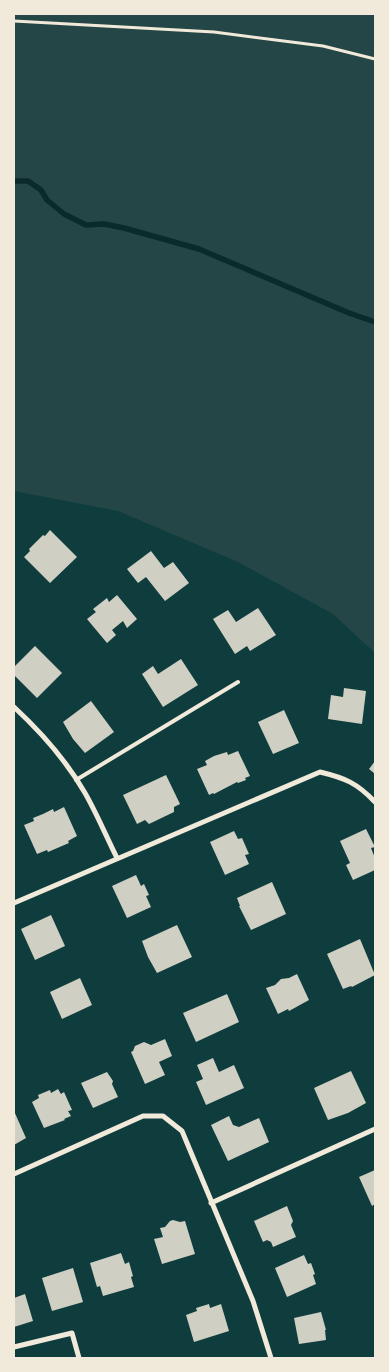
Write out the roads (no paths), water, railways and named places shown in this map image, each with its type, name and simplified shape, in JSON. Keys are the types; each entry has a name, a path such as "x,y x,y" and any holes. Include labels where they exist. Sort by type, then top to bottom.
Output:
{"street":[{"path":"14,707 62,758 85,792 117,858"},
{"path":"14,903 320,772 343,778 366,792 375,802"},
{"path":"14,1174 143,1116 162,1116 182,1131 254,1301 271,1358"},
{"path":"211,1203 375,1129"},
{"path":"14,1348 72,1333 79,1358"}],"lane":[{"path":"76,780 238,682"}],"waterway":[{"path":"14,181 28,181 41,190 47,200 64,214 86,225 104,224 124,228 199,249 349,313 375,322"}]}
